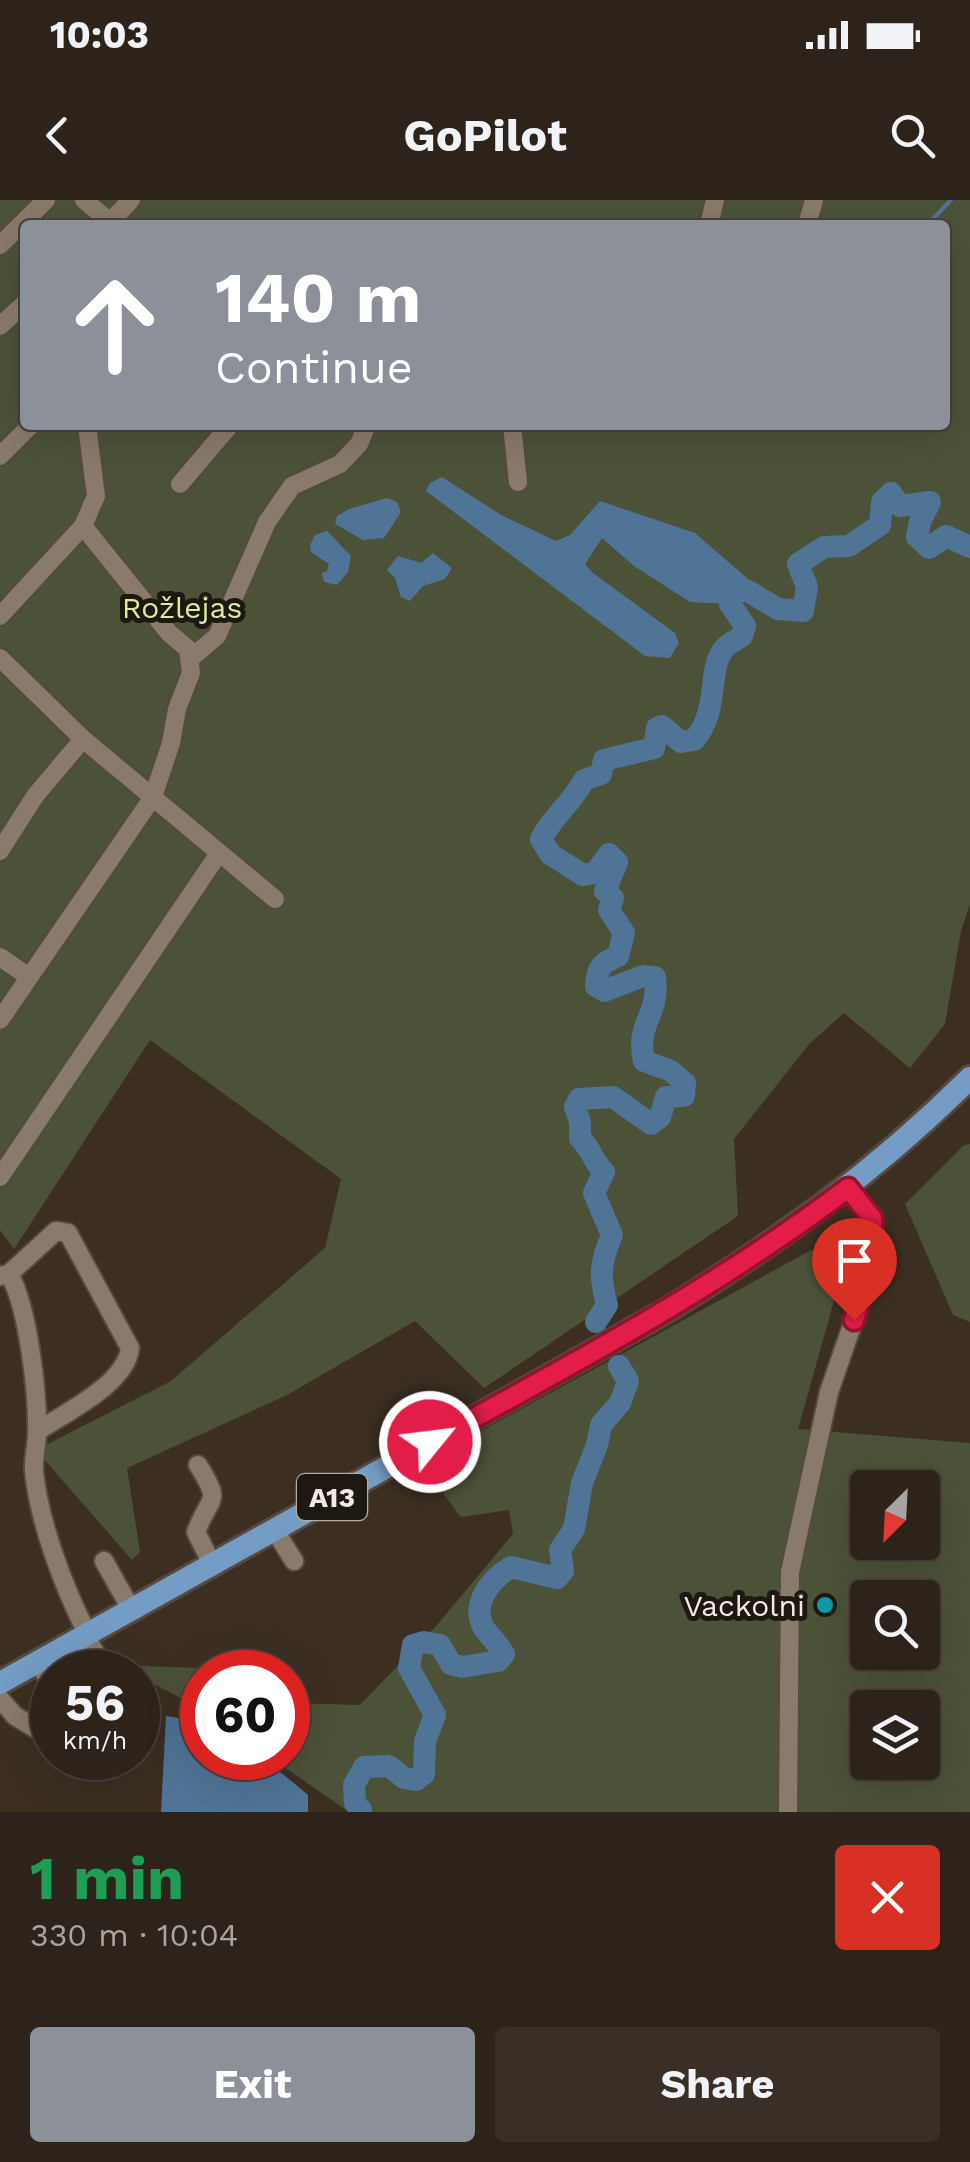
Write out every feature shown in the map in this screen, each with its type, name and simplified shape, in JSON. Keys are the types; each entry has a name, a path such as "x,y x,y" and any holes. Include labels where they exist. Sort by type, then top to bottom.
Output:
{"main road":[{"name":"A13","path":"58,1650 664,1312 756,1256 848,1188 970,1078"},
{"name":"A13","path":"0,1683 30,1666"}],"street":[{"path":"25,220 46,200"},
{"path":"84,200 105,220"},
{"path":"113,220 131,200"},
{"path":"0,244 20,225"},
{"path":"0,326 20,307"},
{"path":"0,456 27,430"},
{"path":"0,616 83,526 96,496 88,430"},
{"path":"180,484 226,430"},
{"path":"190,659 217,636 267,522 292,486 340,464 359,444 365,430"},
{"path":"513,430 518,482"},
{"path":"0,1020 153,797 177,709 191,674 188,650 169,633 83,526"},
{"path":"0,658 83,739 275,899"},
{"path":"0,851 35,796 83,739"},
{"path":"0,1177 219,853"},
{"path":"0,956 29,977"},
{"path":"788,1812 790,1572 830,1392 874,1250 872,1218 848,1188"},
{"path":"38,1431 112,1382 123,1368 130,1348 68,1233 56,1231 4,1275 18,1290 27,1330 38,1431 34,1469 45,1518 75,1610 94,1650"},
{"path":"198,1465 214,1492 214,1500 196,1532 212,1564"},
{"path":"274,1529 294,1561"},
{"path":"104,1561 131,1609"},
{"path":"0,1699 30,1725"}],"green space":[{"name":"Rožlejas","path":"0,200 970,200 970,904 961,931 945,1024 910,1068 844,1013 810,1043 734,1139 738,1216 484,1388 415,1321 287,1395 127,1468 140,1552 132,1560 36,1450 171,1381 325,1248 341,1179 150,1040 14,1249 0,1230"},
{"path":"970,1144 970,1322 953,1315 905,1204 964,1145"},
{"path":"855,1226 798,1429 970,1443 970,1812 349,1812 303,1780 310,1780 310,1704 360,1705 437,1625 513,1534 509,1510 461,1517 421,1464"},
{"path":"160,1667 180,1667 180,1698 160,1687"}],"water":[{"path":"442,477 501,515 556,541 570,535 600,501 695,533 748,579 748,591 736,591 730,604 690,602 634,566 602,538 585,564 675,633 679,643 670,658 645,656 426,491 430,483"},
{"path":"387,498 397,502 401,512 384,538 363,540 335,524 337,516 349,509"},
{"path":"327,531 351,556 348,572 337,585 324,582 322,573 329,564 311,552 315,535"},
{"path":"433,553 452,568 445,579 423,586 410,601 401,597 395,578 387,570 398,556 421,563"},
{"path":"166,1716 180,1718 180,1780 290,1780 308,1795 308,1812 161,1812"}],"waterway":[{"path":"932,220 951,200"},
{"path":"596,1322 607,1305 602,1270 612,1235 594,1193 604,1172 580,1138 575,1107 579,1099 613,1097 651,1124 660,1117 666,1097 684,1096 685,1083 671,1071 644,1061 643,1037 654,1001 655,977 643,976 604,991 596,986 601,967 618,956 624,933 609,910 613,898 605,891 617,862 609,854 595,873 583,875 550,854 541,839 584,780 601,774 604,760 654,748 657,728 662,726 681,742 694,740 707,716 718,659 725,648 742,636 745,626 730,604 736,590 748,591 778,609 803,611 807,587 798,564 824,547 849,546 880,525 882,502 891,493 900,506 930,502 917,537 929,548 946,536 970,547"},
{"path":"361,1810 355,1803 354,1785 364,1767 389,1766 404,1778 416,1780 424,1774 425,1741 435,1715 409,1668 413,1645 440,1645 451,1664 462,1667 498,1661 504,1654 480,1619 481,1601 490,1585 511,1567 557,1578 563,1571 560,1550 574,1529 582,1483 601,1425 620,1403 628,1381 619,1366"}],"place":[{"name":"Vackolni","path":"825,1605"}],"route":[{"path":"430,1442 664,1312 756,1256 848,1188 872,1218 874,1250 854,1320"}]}
